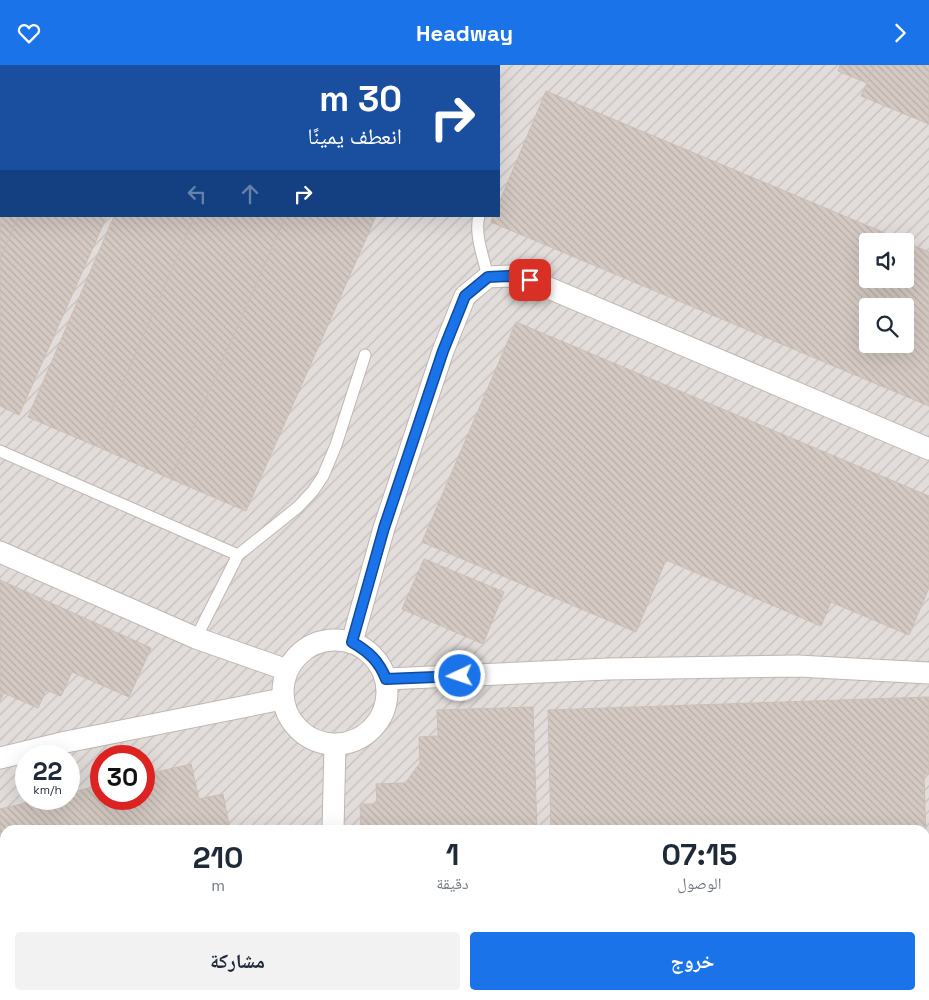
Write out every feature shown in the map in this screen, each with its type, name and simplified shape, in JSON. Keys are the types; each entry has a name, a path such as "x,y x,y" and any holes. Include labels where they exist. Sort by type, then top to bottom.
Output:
{"street":[{"path":"352,642 384,528 443,351 465,296 488,277 509,276 530,280 929,449"},
{"path":"0,552 196,638 287,670"},
{"path":"333,639 352,642 369,651 381,666 386,679 387,702 381,719 369,733 353,742 335,745 320,743 306,737 294,727 286,714 282,699 282,684 287,670 298,654 314,643 333,639"},
{"path":"386,679 608,669 798,666 929,673"},
{"path":"0,758 66,742 282,699"},
{"path":"333,825 335,745"}],"lane":[{"path":"479,217 480,244 488,277"},
{"path":"196,638 238,555 298,507 313,491 323,476 336,445 365,355"},
{"path":"0,451 238,555"}],"shaded area":[{"path":"500,65 929,65 929,825 0,825 0,217 500,217"}],"building":[{"path":"840,65 875,65 867,83 838,71"},
{"path":"875,65 929,65 929,124 861,96"},
{"path":"546,91 885,233 859,233 859,288 914,288 914,246 929,252 929,406 491,222 493,217 500,217 500,201"},
{"path":"0,217 19,217 0,259"},
{"path":"19,217 107,217 19,415 0,406 0,259"},
{"path":"114,217 195,217 96,446 28,417"},
{"path":"195,217 286,217 171,479 96,446"},
{"path":"286,217 376,217 246,511 171,479"},
{"path":"516,322 929,496 929,588 909,635 831,602 821,626 666,560 636,632 422,542"},
{"path":"424,559 504,592 483,644 402,609"},
{"path":"0,580 151,648 129,697 72,672 61,696 46,690 38,708 4,693 0,701"},
{"path":"929,697 929,774 924,774 926,825 551,825 548,710"},
{"path":"533,707 537,825 361,825 360,804 377,804 376,784 405,783 420,763 419,737 438,736 437,710"},
{"path":"191,764 199,799 223,794 229,825 0,825 0,809 15,806 15,810 80,810 80,790 90,788 90,810 155,810 155,772"}],"route":[{"path":"460,676 386,679 381,666 369,651 352,642 384,528 443,351 465,296 488,277 509,276 530,280"}]}
